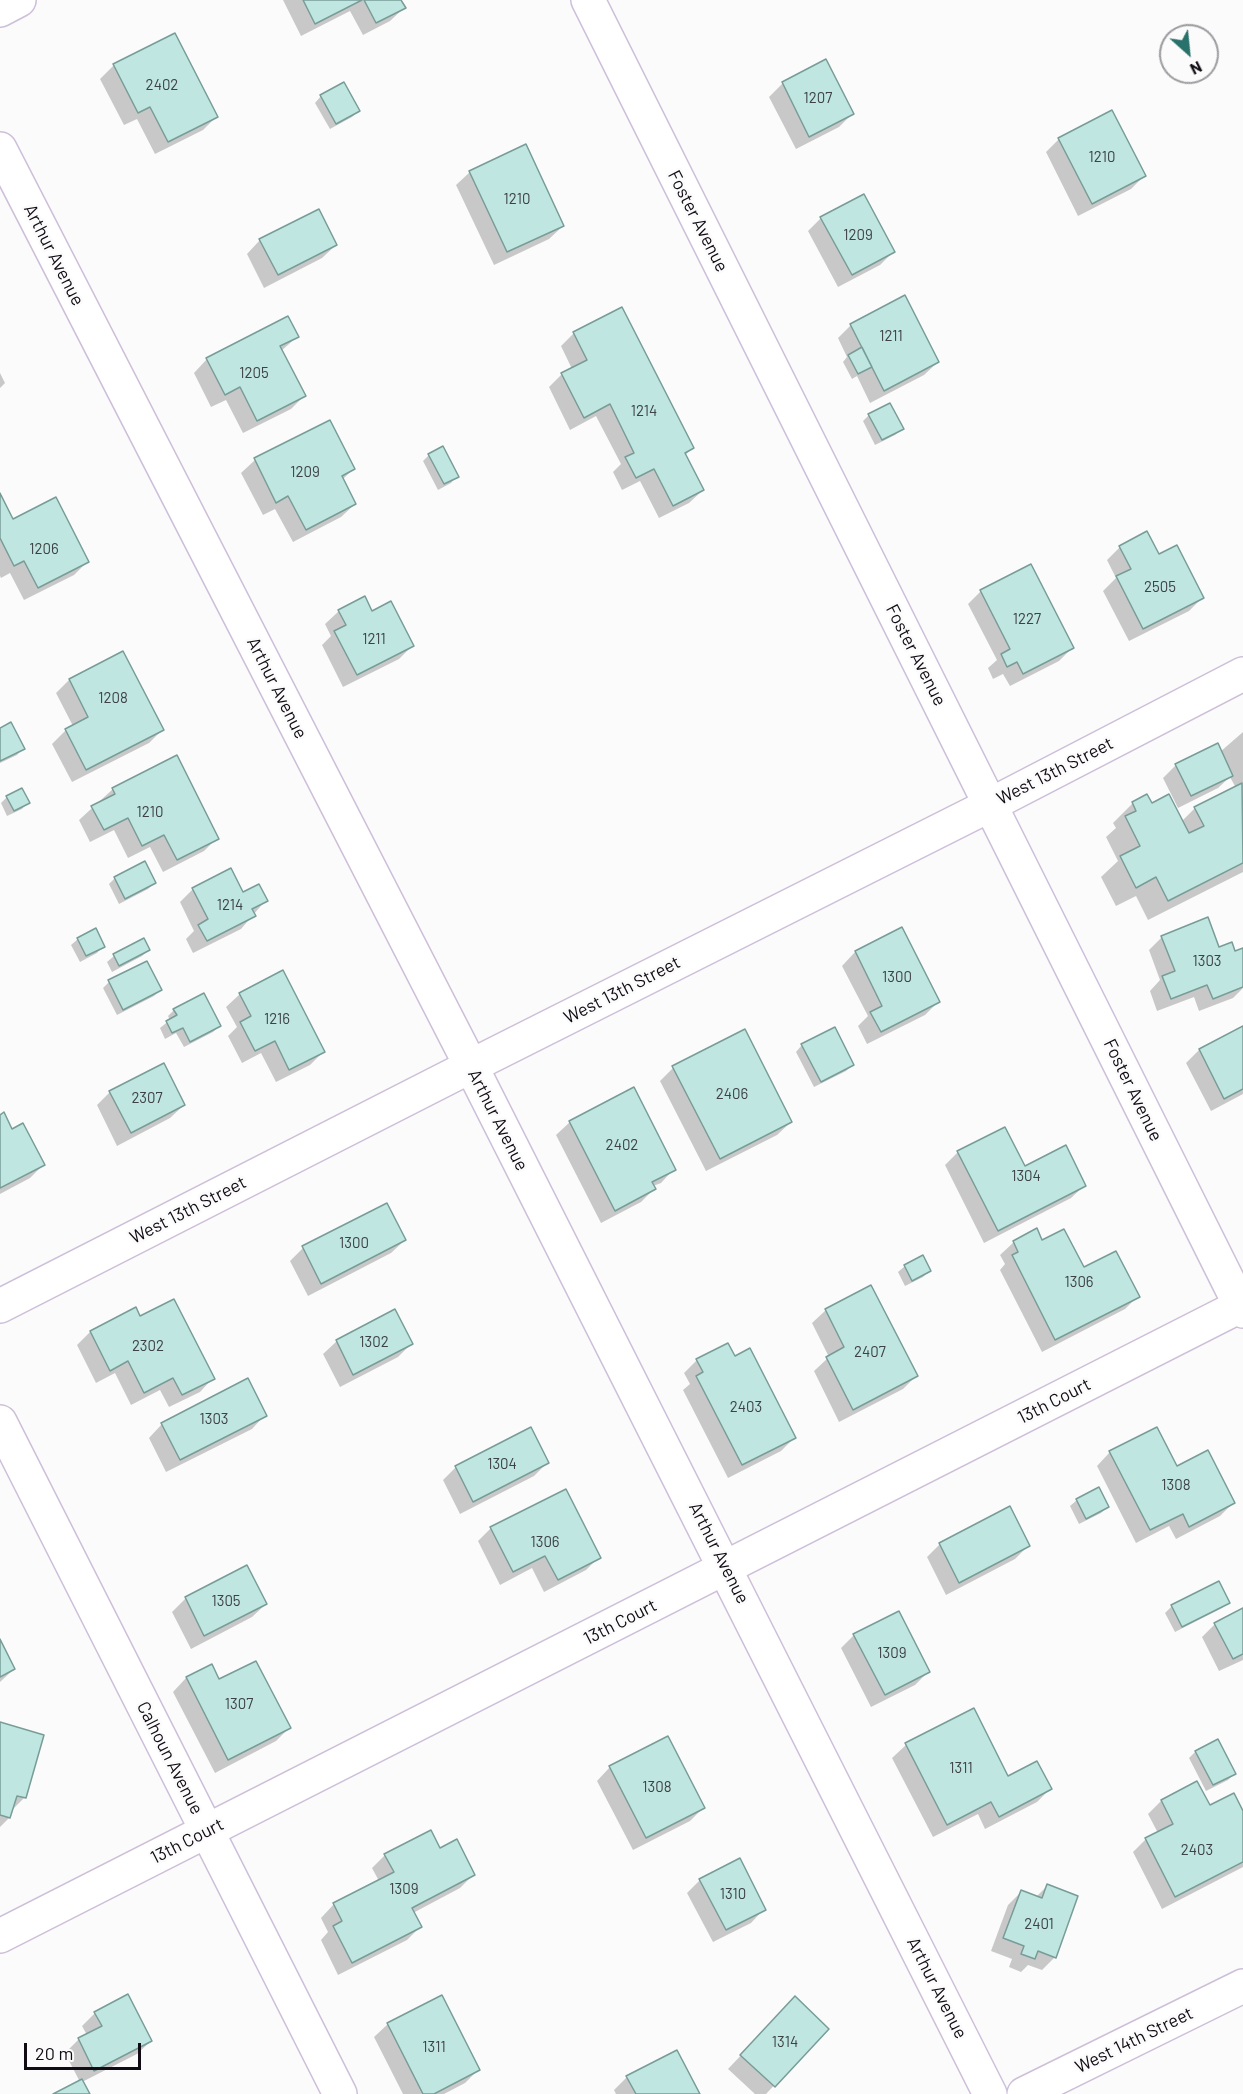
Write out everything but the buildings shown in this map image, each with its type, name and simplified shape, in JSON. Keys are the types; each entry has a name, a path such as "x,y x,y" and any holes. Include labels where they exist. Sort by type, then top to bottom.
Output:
{"street":[{"path":"0,10 19,0"},
{"name":"Foster Avenue","path":"588,0 1242,1309"},
{"name":"Arthur Avenue","path":"0,149 471,1066 990,2094"},
{"name":"West 13th Street","path":"0,1306 990,805 1243,674"},
{"name":"13th Court","path":"0,1936 1242,1309"},
{"name":"Calhoun Avenue","path":"0,1422 340,2094"},
{"name":"West 14th Street","path":"1024,2094 1243,1986"}]}
